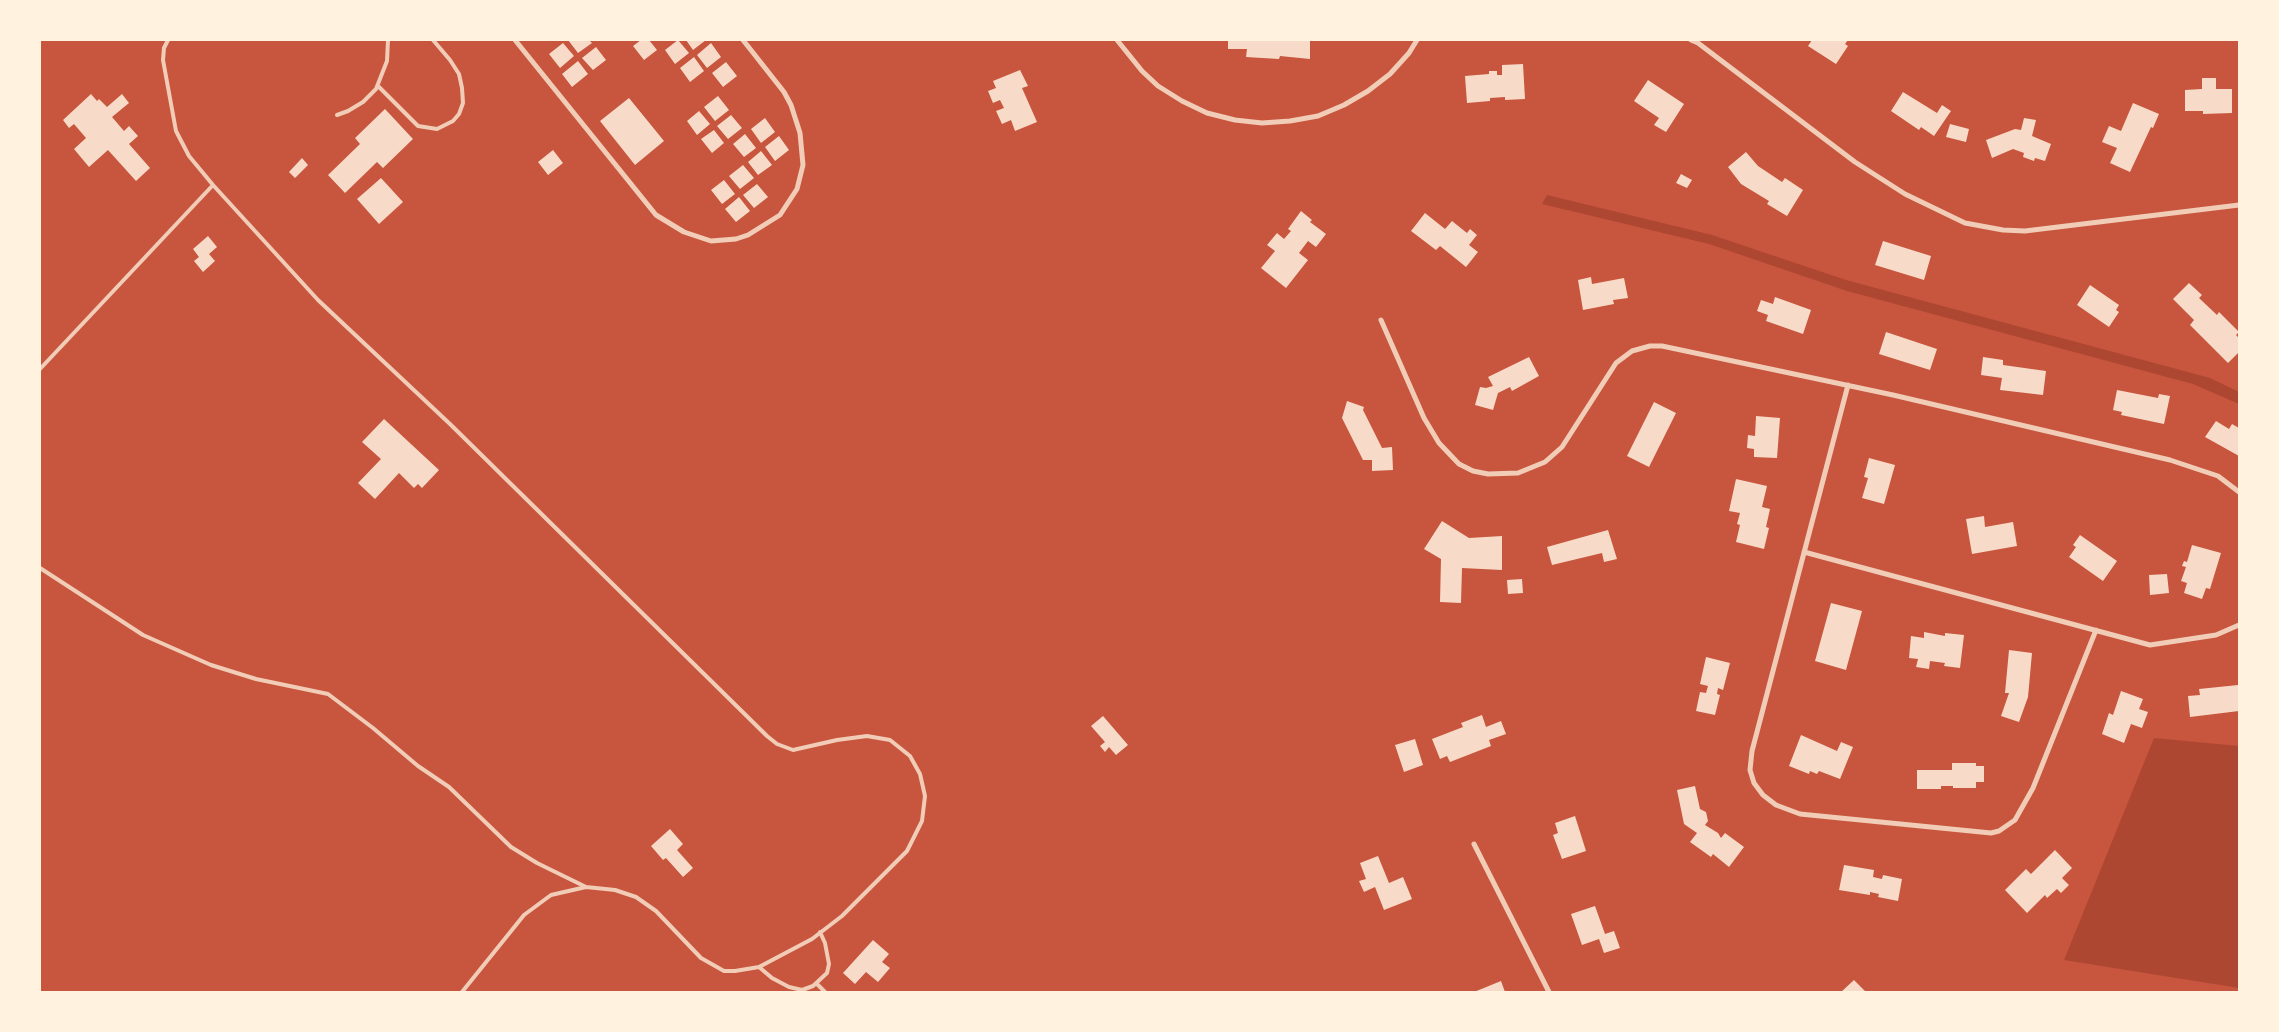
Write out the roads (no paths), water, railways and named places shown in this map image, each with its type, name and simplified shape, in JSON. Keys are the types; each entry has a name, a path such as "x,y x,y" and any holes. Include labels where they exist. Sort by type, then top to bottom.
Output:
{"street":[{"path":"515,40 656,215 684,232 711,242 736,239 748,235 780,215 797,189 803,165 800,133 791,105 784,92 743,40"},
{"path":"1117,40 1158,86 1182,101 1207,113 1234,120 1262,123 1290,122 1318,116 1344,106 1390,74 1409,53 1417,40"},
{"path":"1691,40 1713,54 1854,162 1905,194 1965,223 2003,230 2025,231 2239,205"},
{"path":"1381,320 1424,418 1439,443 1448,455 1459,464 1473,471 1488,474 1518,473 1539,465 1562,447 1610,370 1624,356 1641,348 1662,346 1848,385 2170,460 2218,476 2239,492"},
{"path":"1848,385 1752,751 1750,770 1754,783 1763,795 1776,805 1800,814 1991,833 1999,831 2015,820 2034,788 2096,630"},
{"path":"1804,552 2150,645 2216,635 2239,625"},
{"path":"1474,844 1550,992"}],"lane":[{"path":"40,568 143,635 211,665 256,679 328,694 373,728 418,766 449,787 511,847 537,863 586,886 615,890 636,897 656,911 701,958 719,968 735,971 759,966 820,932 863,897 907,850 922,822 925,796 920,774 910,756 890,740 867,736 837,740 793,750 777,744 450,424 318,300 189,156 176,131 163,60 164,48 168,40"},
{"path":"337,115 364,102 378,86 387,61 388,40"},
{"path":"378,86 418,126 437,129 453,121 459,114 463,103 459,74 433,40"},
{"path":"40,369 213,185"},
{"path":"462,992 524,915 551,895 586,886"},
{"path":"759,966 772,978 789,988 802,990 817,984 827,973 829,964 825,943 820,932"},
{"path":"817,984 825,992"}]}
